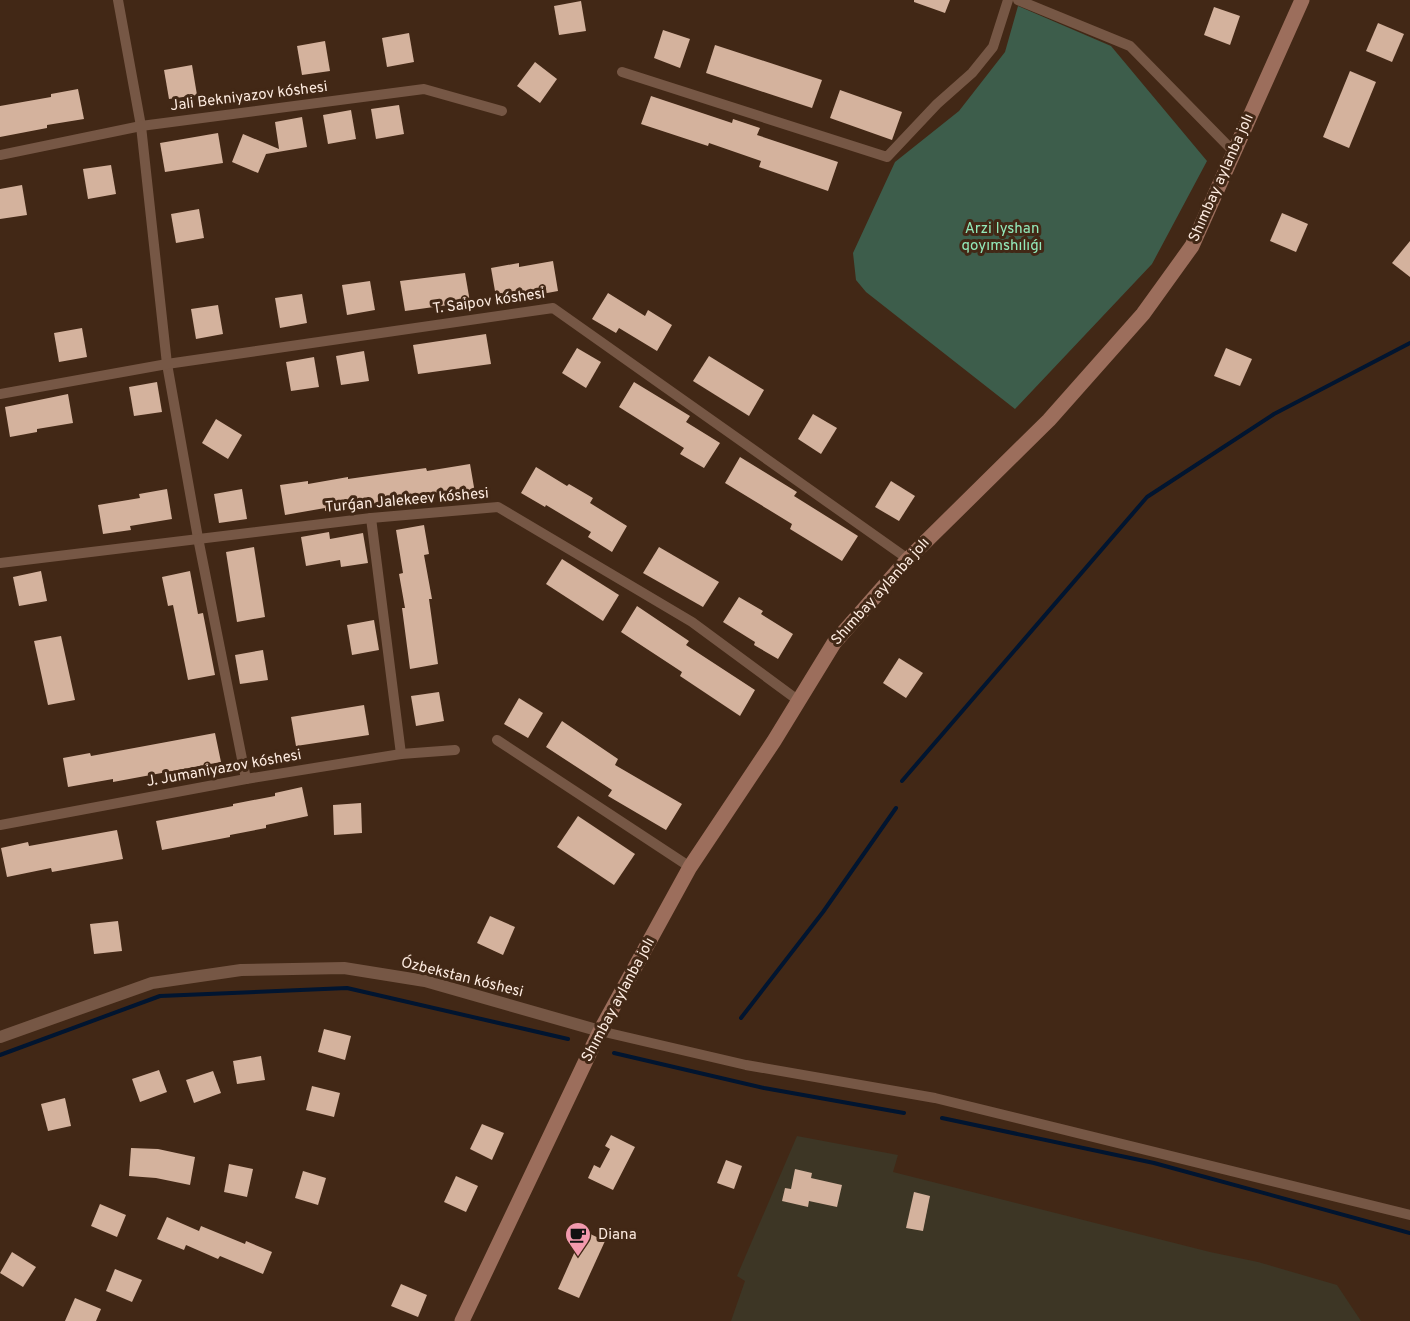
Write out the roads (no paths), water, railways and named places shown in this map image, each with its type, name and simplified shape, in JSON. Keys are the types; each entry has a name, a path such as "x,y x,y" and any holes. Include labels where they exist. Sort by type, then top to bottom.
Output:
{"main road":[{"name":"Shımbay aylanba jolı","path":"462,1321 600,1031 690,867 799,701 834,643 908,559 1049,420 1143,314 1192,246 1302,0"}],"street":[{"path":"118,0 141,126 167,364 198,538 246,779"},
{"path":"622,72 887,157 937,104 972,73 993,47 1008,0"},
{"path":"1018,0 1130,46 1234,152"},
{"name":"Jali Bekniyazov kóshesi","path":"0,155 141,126 424,89 502,111"},
{"name":"T. Saipov kóshesi","path":"0,394 167,364 553,308 908,559"},
{"name":"Turǵan Jalekeev kóshesi","path":"0,563 371,518 498,507 692,622 799,701"},
{"path":"371,518 400,754"},
{"path":"498,740 690,867"},
{"name":"J. Jumaniyazov kóshesi","path":"0,825 246,779 400,754 455,750"},
{"name":"Ózbekstan kóshesi","path":"0,1037 152,983 242,970 344,968 425,981 600,1031"},
{"path":"600,1031 747,1065 935,1098 1410,1215"}],"waterway":[{"path":"902,781 1147,497 1274,414 1410,343"},
{"path":"741,1018 823,912 896,808"},
{"path":"0,1055 160,996 347,988 568,1039"},
{"path":"614,1053 764,1088 904,1113"},
{"path":"942,1118 1154,1163 1410,1233"}],"place":[{"name":"Diana","path":"578,1258"}],"park label":[{"name":"Arzi Iyshan qoyımshılıǵı","path":"1002,238"}]}
